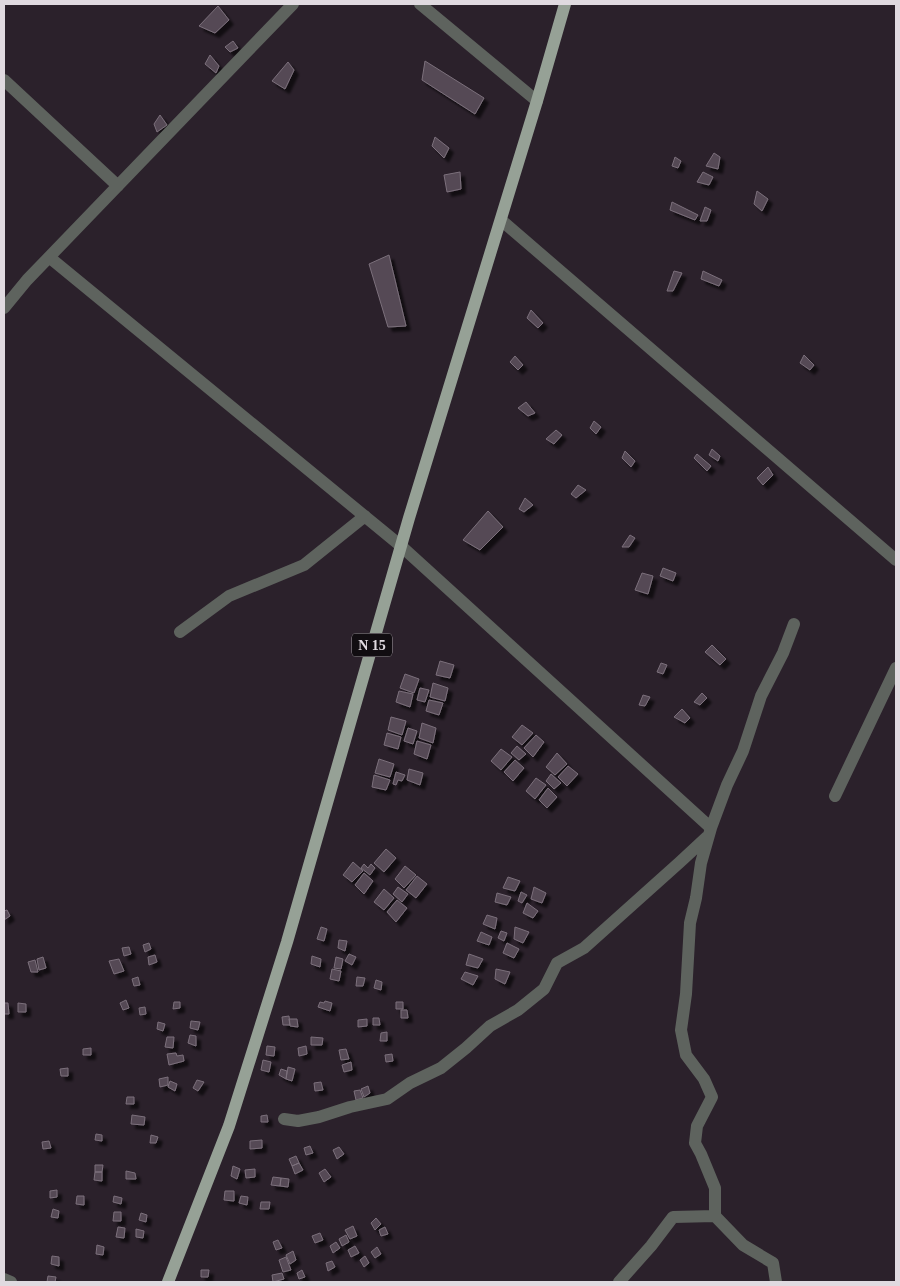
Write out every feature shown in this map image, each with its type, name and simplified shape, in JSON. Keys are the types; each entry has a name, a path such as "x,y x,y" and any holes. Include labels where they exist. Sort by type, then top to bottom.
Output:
{"main road":[{"name":"N 15","path":"168,1282 229,1126 287,942 401,546 565,4"}],"street":[{"path":"4,308 27,280 293,4"},
{"path":"420,4 537,101"},
{"path":"4,80 118,186"},
{"path":"501,220 896,560"},
{"path":"49,257 401,546 710,832"},
{"path":"180,632 230,596 304,565 365,516"},
{"path":"776,1282 773,1263 743,1246 715,1216 715,1188 702,1154 695,1143 697,1126 712,1097 704,1079 686,1055 681,1030 686,994 690,922 701,863 710,832 727,785 743,751 761,696 783,653 794,624"},
{"path":"835,796 896,668"},
{"path":"284,1119 298,1120 319,1117 350,1107 387,1099 410,1083 441,1068 490,1026 518,1010 544,990 557,963 584,948 680,862 710,832"},
{"path":"619,1282 651,1246 673,1217 715,1216"},
{"path":"4,1279 11,1282"}],"building":[{"path":"218,6 229,20 215,33 199,26"},
{"path":"233,41 238,48 230,52 225,47"},
{"path":"210,55 219,66 216,73 205,64"},
{"path":"425,61 484,98 475,114 422,80"},
{"path":"288,62 294,70 285,89 272,81"},
{"path":"160,115 167,125 157,132 154,124"},
{"path":"435,137 449,148 444,158 432,146"},
{"path":"714,153 720,157 718,169 706,166"},
{"path":"675,157 681,161 678,168 672,166"},
{"path":"460,172 461,189 447,192 444,175"},
{"path":"703,172 713,177 709,185 697,182"},
{"path":"757,191 768,199 762,211 754,204"},
{"path":"672,202 698,215 695,220 670,210"},
{"path":"705,207 711,210 707,221 700,221"},
{"path":"389,255 406,326 388,327 369,264"},
{"path":"674,271 682,273 673,291 667,291"},
{"path":"703,271 722,280 719,286 701,279"},
{"path":"531,310 543,323 538,328 527,318"},
{"path":"804,355 814,365 810,370 800,363"},
{"path":"515,356 523,365 518,370 510,362"},
{"path":"526,402 535,413 528,416 518,408"},
{"path":"594,421 601,427 596,434 590,428"},
{"path":"556,430 562,435 554,444 546,439"},
{"path":"712,449 720,456 718,461 709,455"},
{"path":"625,451 635,461 631,467 622,458"},
{"path":"697,454 711,466 707,471 694,458"},
{"path":"768,467 773,475 763,485 757,478"},
{"path":"578,485 586,490 576,498 571,494"},
{"path":"525,498 533,505 524,512 519,509"},
{"path":"488,511 503,527 480,550 463,540"},
{"path":"630,535 635,538 629,547 622,547"},
{"path":"663,568 676,573 673,581 660,576"},
{"path":"642,573 653,576 648,594 635,590"},
{"path":"712,645 726,659 720,665 705,652"},
{"path":"440,661 454,665 450,678 436,675"},
{"path":"661,663 667,665 663,674 657,672"},
{"path":"405,674 419,679 414,693 400,688"},
{"path":"433,683 448,688 445,701 430,697"},
{"path":"420,688 429,690 425,702 417,700"},
{"path":"399,691 413,694 410,707 396,702"},
{"path":"702,693 707,698 700,705 694,702"},
{"path":"643,695 650,697 645,706 639,705"},
{"path":"429,700 443,703 439,715 426,711"},
{"path":"682,709 690,718 685,723 674,717"},
{"path":"391,717 406,721 402,735 388,730"},
{"path":"422,723 436,728 433,743 419,738"},
{"path":"522,725 533,733 522,745 512,737"},
{"path":"408,728 417,731 413,744 404,741"},
{"path":"387,733 401,737 398,749 384,745"},
{"path":"536,735 544,742 533,757 524,748"},
{"path":"417,741 431,745 427,759 414,754"},
{"path":"517,746 526,754 519,760 511,753"},
{"path":"501,749 512,757 501,770 491,761"},
{"path":"557,753 567,764 555,775 546,767"},
{"path":"379,759 394,764 390,777 375,773"},
{"path":"515,760 524,768 513,781 504,772"},
{"path":"568,766 578,774 567,786 558,777"},
{"path":"409,769 423,773 420,785 407,780"},
{"path":"396,772 405,775 402,781 398,780 396,785 393,784"},
{"path":"551,774 561,783 554,789 546,781"},
{"path":"374,775 390,780 386,790 372,787"},
{"path":"536,778 546,785 535,799 526,791"},
{"path":"548,788 557,797 547,808 539,800"},
{"path":"386,849 396,858 384,872 374,863"},
{"path":"353,862 363,871 352,882 343,875"},
{"path":"364,864 368,868 371,864 375,868 370,875 361,868"},
{"path":"405,866 416,875 404,888 395,879"},
{"path":"364,873 373,881 364,894 355,885"},
{"path":"417,876 427,884 416,898 406,890"},
{"path":"508,877 520,881 515,891 503,888"},
{"path":"398,887 408,894 402,902 393,894"},
{"path":"534,887 546,893 542,903 531,899"},
{"path":"384,889 394,898 384,910 374,902"},
{"path":"521,892 527,895 522,903 518,901"},
{"path":"497,893 511,897 507,905 495,902"},
{"path":"397,900 407,908 396,922 387,912"},
{"path":"527,903 538,911 533,918 523,913"},
{"path":"7,910 10,916 4,920 4,911"},
{"path":"487,915 497,918 495,929 483,924"},
{"path":"321,927 327,929 324,941 317,939"},
{"path":"515,927 529,932 523,943 514,939"},
{"path":"501,931 507,933 504,941 498,938"},
{"path":"481,932 492,937 489,945 477,941"},
{"path":"339,940 347,941 345,951 338,948"},
{"path":"149,943 151,949 145,952 143,945"},
{"path":"507,943 519,949 514,958 503,953"},
{"path":"129,947 131,954 124,956 122,948"},
{"path":"349,954 356,957 352,965 345,961"},
{"path":"469,954 483,959 478,968 466,965"},
{"path":"155,955 157,962 149,965 148,957"},
{"path":"312,956 321,959 320,967 311,964"},
{"path":"43,957 46,968 39,970 37,959"},
{"path":"336,957 343,959 341,969 334,968"},
{"path":"119,959 124,971 114,974 109,961"},
{"path":"35,960 38,972 31,972 28,962"},
{"path":"332,969 341,971 339,981 330,979"},
{"path":"496,969 510,972 505,984 495,979"},
{"path":"465,972 478,976 473,985 461,979"},
{"path":"138,977 140,985 134,986 132,979"},
{"path":"357,977 365,978 363,986 356,986"},
{"path":"376,980 382,982 381,990 374,988"},
{"path":"126,1000 129,1008 123,1010 120,1003"},
{"path":"325,1001 332,1003 330,1011 318,1007 320,1002 324,1003"},
{"path":"174,1002 180,1002 180,1008 173,1009"},
{"path":"396,1002 403,1002 403,1009 396,1009"},
{"path":"4,1003 8,1003 9,1014 4,1014"},
{"path":"18,1003 26,1004 26,1012 18,1012"},
{"path":"145,1007 146,1014 140,1015 139,1008"},
{"path":"401,1010 407,1010 408,1018 401,1018"},
{"path":"289,1016 290,1025 283,1025 282,1017"},
{"path":"373,1018 379,1018 380,1025 373,1025"},
{"path":"289,1019 297,1019 298,1027 290,1026"},
{"path":"367,1019 367,1026 358,1027 358,1020"},
{"path":"191,1021 200,1022 198,1030 190,1028"},
{"path":"158,1022 165,1024 163,1031 157,1029"},
{"path":"387,1032 387,1041 380,1041 381,1033"},
{"path":"190,1035 196,1036 196,1046 188,1043"},
{"path":"167,1037 174,1037 173,1048 165,1047"},
{"path":"311,1037 323,1038 322,1045 311,1045"},
{"path":"267,1046 275,1047 274,1056 266,1055"},
{"path":"306,1046 307,1054 299,1056 298,1048"},
{"path":"91,1048 91,1055 83,1055 83,1049"},
{"path":"346,1049 349,1059 341,1060 339,1050"},
{"path":"176,1053 177,1056 183,1055 184,1061 169,1065 167,1054"},
{"path":"392,1054 393,1061 386,1062 385,1055"},
{"path":"263,1060 271,1062 269,1072 261,1070"},
{"path":"351,1062 352,1070 344,1072 342,1065"},
{"path":"288,1067 295,1069 292,1081 286,1079"},
{"path":"68,1068 68,1076 61,1076 60,1069"},
{"path":"281,1069 287,1071 286,1079 279,1075"},
{"path":"168,1077 168,1085 160,1087 159,1079"},
{"path":"197,1080 204,1082 198,1091 193,1088"},
{"path":"170,1081 177,1084 175,1091 168,1087"},
{"path":"321,1082 323,1090 315,1091 314,1083"},
{"path":"368,1086 370,1093 364,1097 361,1089"},
{"path":"360,1090 363,1098 356,1100 354,1091"},
{"path":"127,1097 134,1097 134,1104 126,1104"},
{"path":"132,1115 145,1117 144,1125 131,1124"},
{"path":"267,1115 268,1122 261,1122 261,1116"},
{"path":"96,1134 102,1135 102,1141 95,1140"},
{"path":"151,1135 158,1137 156,1143 150,1143"},
{"path":"262,1140 262,1148 250,1149 250,1141"},
{"path":"49,1141 51,1148 43,1149 42,1142"},
{"path":"310,1146 313,1153 306,1155 304,1148"},
{"path":"339,1147 344,1154 337,1159 333,1150"},
{"path":"296,1156 299,1163 292,1166 289,1159"},
{"path":"299,1163 303,1170 295,1174 292,1166"},
{"path":"95,1165 103,1165 102,1172 95,1172"},
{"path":"233,1166 240,1169 237,1179 231,1176"},
{"path":"255,1169 255,1177 246,1178 245,1170"},
{"path":"325,1169 331,1177 324,1182 319,1173"},
{"path":"126,1171 135,1173 136,1179 126,1179"},
{"path":"95,1172 102,1172 102,1181 94,1180"},
{"path":"273,1177 281,1178 280,1186 271,1185"},
{"path":"281,1178 289,1179 288,1187 280,1186"},
{"path":"57,1190 57,1197 50,1198 50,1191"},
{"path":"225,1191 234,1191 234,1201 224,1200"},
{"path":"77,1196 84,1196 84,1205 76,1204"},
{"path":"114,1196 122,1198 121,1204 113,1202"},
{"path":"241,1196 248,1197 247,1205 239,1203"},
{"path":"261,1202 270,1202 269,1209 260,1209"},
{"path":"53,1209 59,1211 58,1218 51,1217"},
{"path":"114,1212 121,1212 121,1221 113,1221"},
{"path":"141,1213 147,1215 146,1222 139,1220"},
{"path":"376,1218 381,1224 375,1230 371,1223"},
{"path":"353,1226 357,1236 350,1239 345,1230"},
{"path":"118,1227 125,1228 124,1238 116,1237"},
{"path":"385,1227 388,1234 381,1236 379,1230"},
{"path":"136,1229 144,1231 143,1238 136,1237"},
{"path":"320,1233 323,1240 315,1243 312,1236"},
{"path":"346,1235 349,1242 342,1246 339,1239"},
{"path":"278,1240 282,1248 276,1250 273,1242"},
{"path":"336,1242 340,1248 333,1253 330,1246"},
{"path":"97,1245 104,1247 103,1255 96,1254"},
{"path":"355,1246 359,1253 351,1257 348,1250"},
{"path":"377,1247 381,1254 375,1258 371,1252"},
{"path":"293,1251 296,1260 290,1264 286,1255"},
{"path":"52,1256 59,1257 59,1266 51,1264"},
{"path":"365,1256 369,1263 364,1267 360,1260"},
{"path":"286,1257 291,1270 283,1272 279,1260"},
{"path":"332,1261 335,1267 328,1271 326,1263"},
{"path":"201,1270 209,1270 208,1277 201,1277"},
{"path":"302,1270 305,1277 299,1279 297,1273"},
{"path":"282,1273 284,1279 273,1282 272,1275"},
{"path":"48,1276 56,1277 55,1282 47,1282"}]}
